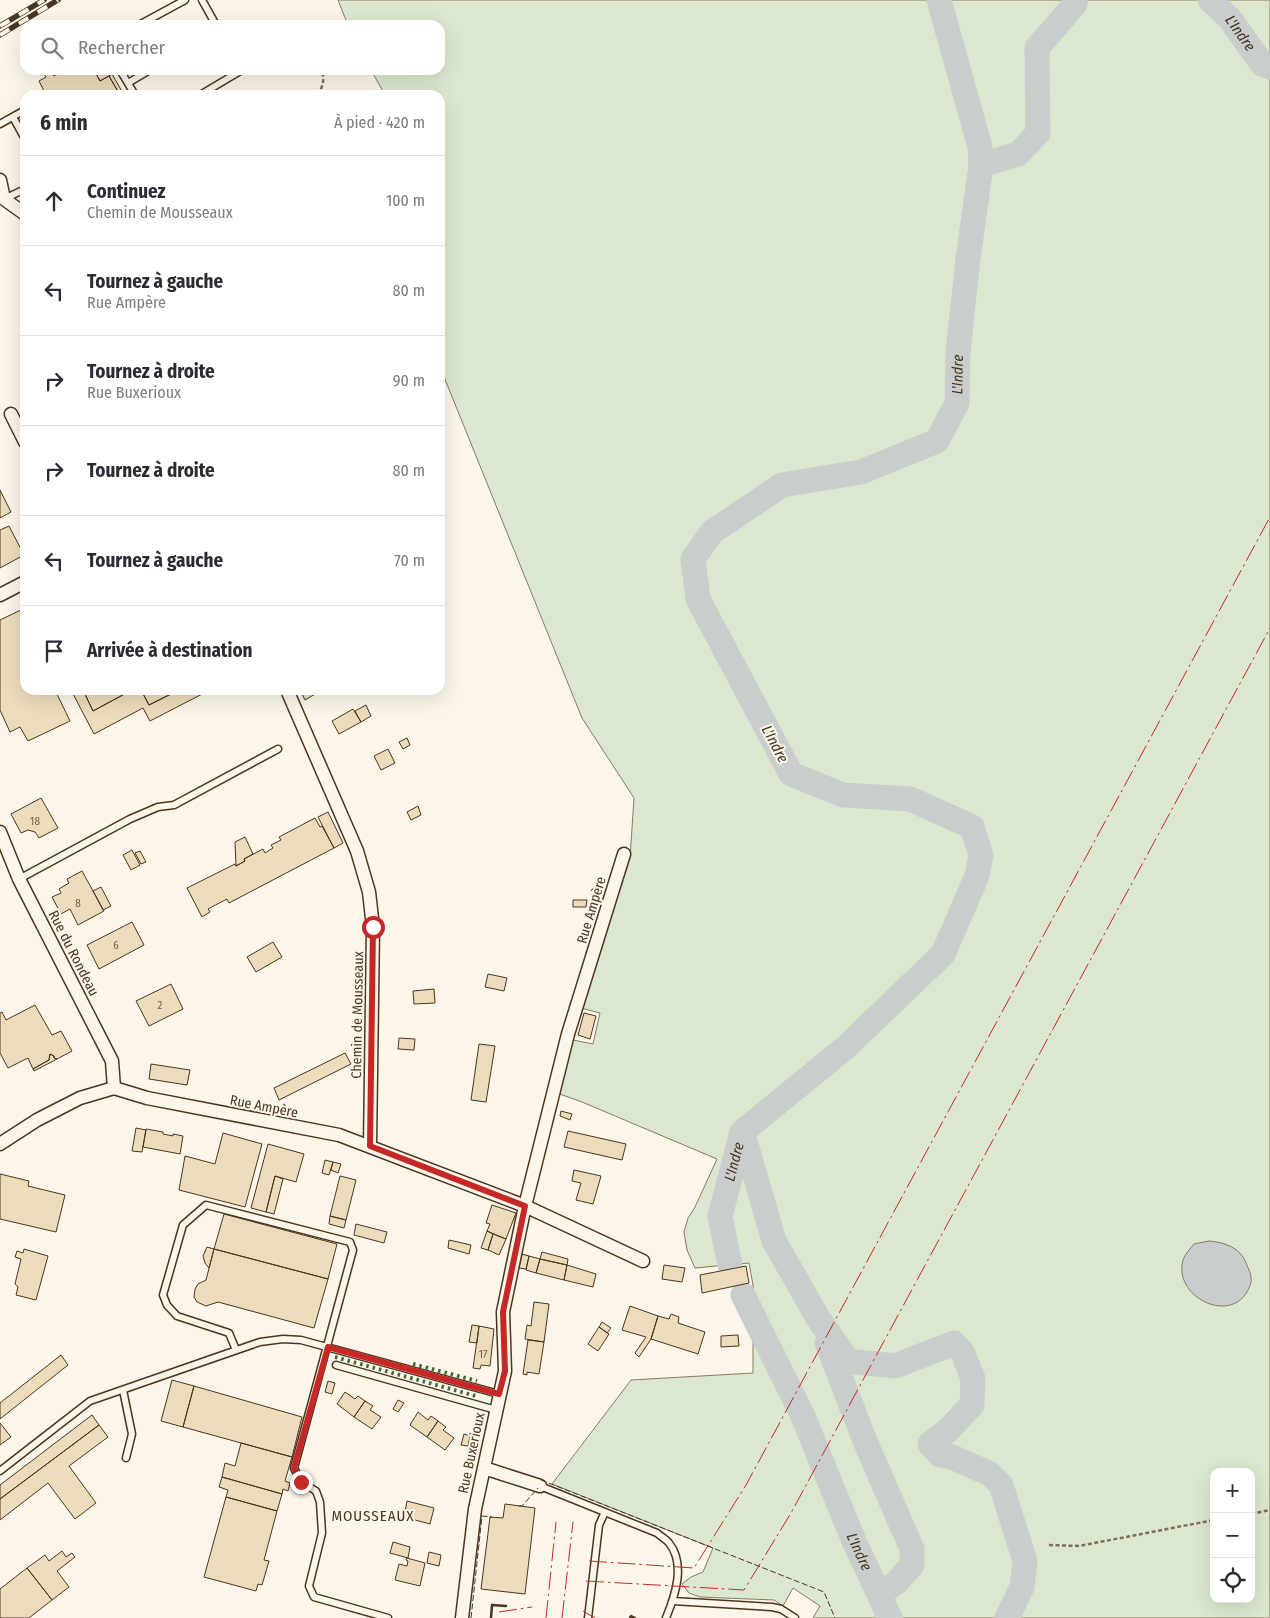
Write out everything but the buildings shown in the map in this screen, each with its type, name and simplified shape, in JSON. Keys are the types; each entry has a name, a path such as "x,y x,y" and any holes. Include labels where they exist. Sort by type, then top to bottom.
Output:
{"street":[{"path":"0,180 2,202 20,211"},
{"path":"11,414 20,432"},
{"path":"0,595 20,585"},
{"name":"Chemin de Mousseaux","path":"289,695 357,851 369,892 373,927 370,1146"},
{"name":"Rue du Rondeau","path":"1,837 19,878 112,1061 114,1088"},
{"name":"Rue Ampère","path":"525,1206 568,1034 624,854"},
{"path":"0,1144 37,1120 80,1098 114,1088"},
{"name":"Rue Ampère","path":"114,1088 147,1098 339,1135 525,1206 643,1261"},
{"name":"Rue Buxerioux","path":"462,1618 475,1509 505,1371 503,1312 525,1206"},
{"path":"484,1468 540,1486"}],"lane":[{"path":"148,20 185,0"},
{"path":"202,0 213,20"},
{"path":"123,75 132,90"},
{"path":"128,83 142,75"},
{"path":"208,90 234,75"},
{"path":"0,124 20,113"},
{"path":"13,117 20,130"},
{"path":"2,202 20,191"},
{"path":"19,878 130,819 158,807 174,804 278,749"},
{"path":"236,1350 229,1332 177,1316 167,1304 163,1295 183,1224 206,1205 350,1242 353,1250 294,1468 301,1482 316,1492 320,1502 322,1532 310,1586 314,1597 388,1618"},
{"path":"0,1471 90,1401 260,1342 283,1339 301,1340 499,1394"},
{"path":"336,1365 496,1410"},
{"path":"123,1390 132,1434 126,1458"},
{"path":"540,1486 657,1533 669,1543 677,1558 677,1578 673,1601 666,1618"},
{"path":"588,1618 599,1525 605,1512"},
{"path":"673,1601 772,1607 781,1609 794,1618"}],"path":[{"path":"320,90 324,75"},
{"path":"1255,1513 1270,1510"},
{"path":"1049,1545 1079,1546 1210,1521"}],"green space":[{"path":"338,0 1270,0 1270,1618 813,1618 820,1606 793,1588 783,1606 774,1600 700,1597 689,1593 682,1584 691,1577 703,1572 713,1548 552,1484 631,1380 753,1373 753,1285 749,1263 695,1268 687,1250 684,1232 688,1218 717,1159 557,1093 573,1040 593,1044 600,1013 581,1008 630,858 634,798 582,718 445,379 445,90 382,90 374,75 445,75 445,20 346,20"}],"shaded area":[{"path":"1209,1241 1226,1244 1240,1253 1250,1274 1251,1282 1247,1292 1238,1301 1228,1306 1204,1302 1186,1285 1182,1273 1183,1260 1194,1244"}],"waterway":[{"name":"L'Indre","path":"730,1265 720,1216 742,1132 845,1048 943,954 977,876 981,855 972,827 910,799 843,795 791,774 698,599 693,559 712,532 782,485 861,472 937,441 957,403 958,352 981,165 980,147 939,0"},
{"name":"L'Indre","path":"981,165 1018,154 1038,133 1037,48 1075,4 1075,0"},
{"name":"L'Indre","path":"1210,0 1230,19 1262,64 1270,67"},
{"path":"743,1134 774,1241 818,1318 848,1361 895,1366 954,1343 963,1353 973,1379 972,1405 947,1431 930,1444 940,1455 952,1457 990,1474 1001,1485 1025,1561 1022,1587 1007,1618"},
{"name":"L'Indre","path":"743,1295 802,1414 854,1541 890,1618"},
{"path":"827,1343 865,1441 912,1549 912,1565 897,1582 880,1594"}],"railway":[{"path":"0,26 44,0"},
{"path":"25,20 58,0"},
{"path":"0,35 20,23"}],"hedge":[{"path":"335,1357 476,1396"},
{"path":"413,1364 477,1381"}],"fence":[{"path":"541,1480 824,1592 835,1618"},
{"path":"519,1506 522,1506 538,1488"},
{"path":"471,1618 482,1516 492,1517"}],"wall":[{"path":"491,1618 492,1605 506,1606"},
{"path":"630,1618 631,1616 635,1618"}],"power":[{"path":"589,1561 694,1568 746,1485 1270,517"},
{"path":"586,1581 744,1590 791,1513 1270,628"},
{"path":"546,1618 556,1522"},
{"path":"562,1618 573,1522"},
{"path":"499,1612 532,1607"},
{"path":"583,1611 595,1618"}],"district":[{"name":"MOUSSEAUX","path":"373,1516"}],"route":[{"path":"301,1482 294,1468 328,1347 499,1394 505,1371 503,1312 525,1206 370,1146 373,927"}]}
